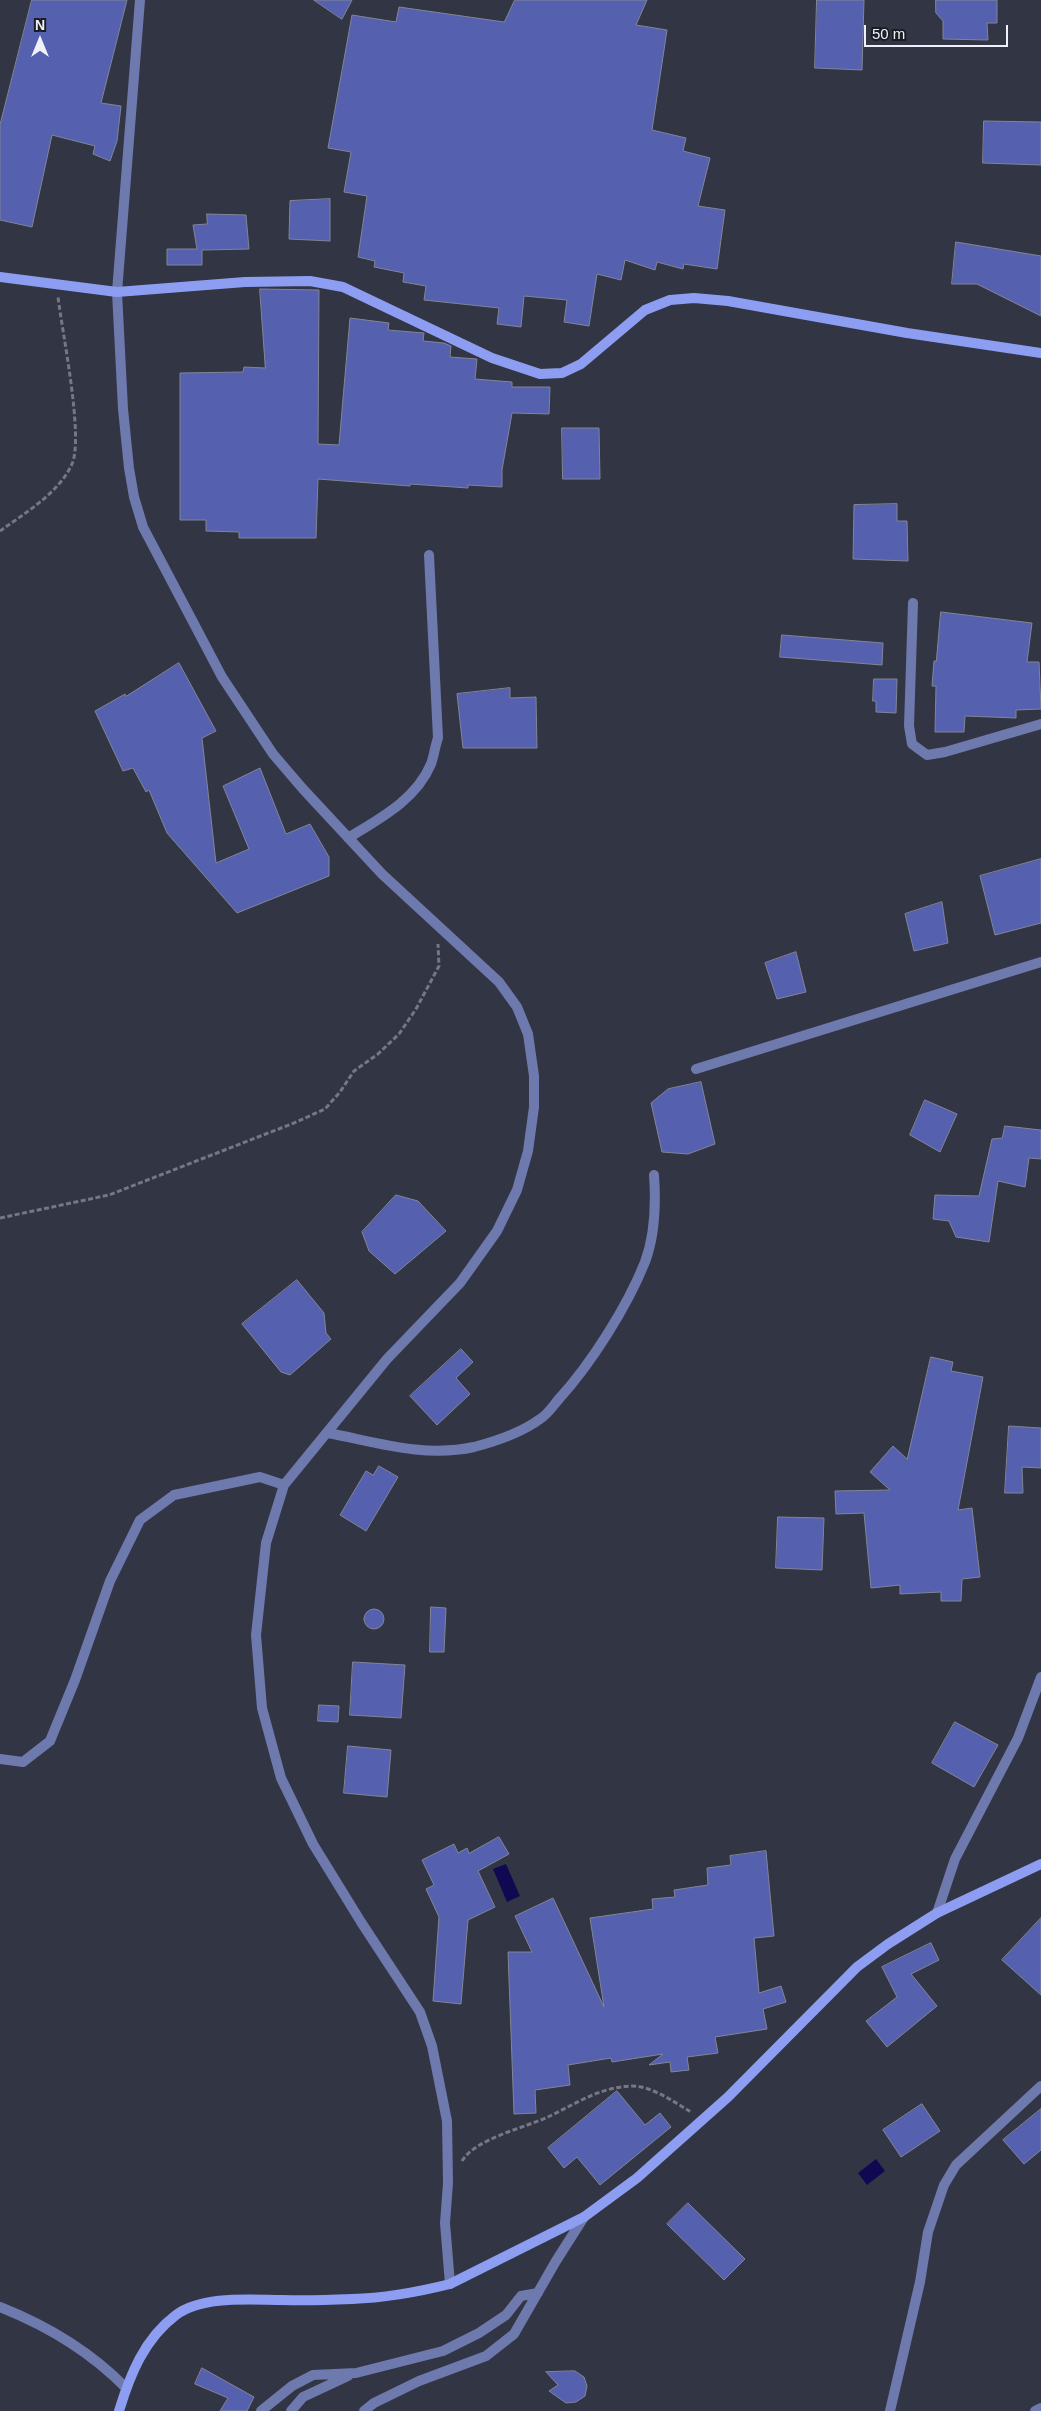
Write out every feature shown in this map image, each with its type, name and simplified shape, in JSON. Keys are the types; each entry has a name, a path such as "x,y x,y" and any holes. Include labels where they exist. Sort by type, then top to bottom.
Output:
{"street":[{"path":"140,0 117,292 123,409 129,468 134,497 143,527 222,677 273,754 382,874 499,982 517,1007 528,1034 534,1076 534,1107 528,1151 517,1190 497,1231 465,1275 387,1359 284,1485 266,1543 256,1635 262,1708 281,1778 313,1844 420,2012 432,2046 447,2121 448,2183 445,2232 450,2284"},
{"path":"0,277 117,292 245,282 310,281 335,286 392,309 492,358 540,374 562,373 581,364 645,310 670,300 694,298 1041,353"},
{"path":"348,838 381,818 406,798 419,784 431,764 438,738 429,555"},
{"path":"913,603 909,726 912,744 926,755 1041,724"},
{"path":"696,1069 1041,962"},
{"path":"328,1432 404,1450 439,1451 472,1447 505,1438 542,1419 567,1391 596,1350 626,1300 645,1261 656,1197 654,1175"},
{"path":"0,1759 23,1762 50,1741 75,1680 110,1581 140,1520 174,1495 260,1477 284,1485"},
{"path":"938,1914 955,1859 1018,1738 1041,1677"},
{"path":"119,2411 135,2367 155,2333 178,2314 204,2304 232,2298 284,2300 354,2299 427,2290 450,2284 584,2217 637,2178 728,2097 857,1968 888,1944 938,1914 1041,1864"},
{"path":"890,2411 920,2282 928,2232 944,2185 956,2165 1041,2086"},
{"path":"364,2411 374,2403 419,2381 486,2356 514,2334 584,2217"},
{"path":"291,2411 303,2397 356,2373 443,2351 480,2333 506,2315 521,2296 538,2292"},
{"path":"0,2307 46,2327 69,2340 108,2370 126,2388"},
{"path":"261,2411 292,2386 313,2375 356,2373"},
{"path":"1035,2411 1041,2408"}],"path":[{"path":"0,531 61,482 73,463 75,436 74,405 56,284"},
{"path":"0,1218 109,1195 294,1123 324,1109 340,1092 354,1071 378,1054 398,1034 416,1009 439,966 440,926"},
{"path":"448,2183 464,2158 485,2142 550,2116 580,2099 608,2089 633,2086 660,2094 693,2113 698,2123"}],"shaded area":[{"path":"506,1864 520,1896 507,1902 493,1869"},
{"path":"876,2159 885,2171 867,2185 858,2173"}],"building":[{"path":"32,0 127,0 101,103 121,106 117,141 110,161 93,154 95,146 52,135 32,227 0,220 0,125"},
{"path":"314,0 352,0 342,19"},
{"path":"515,0 647,0 636,25 667,30 652,130 686,138 683,151 710,158 698,206 725,210 717,269 684,264 683,269 657,262 655,270 625,260 621,280 597,274 589,326 564,322 567,300 524,296 521,327 497,324 499,308 424,300 426,286 403,282 404,273 374,267 375,261 358,257 367,196 344,192 351,152 328,148 352,15 396,22 399,7 504,22"},
{"path":"817,0 864,0 862,70 815,68"},
{"path":"936,0 997,0 997,23 987,23 988,40 943,39 943,21 936,13"},
{"path":"984,121 1041,122 1041,165 983,163"},
{"path":"330,199 330,241 289,239 290,201"},
{"path":"207,214 246,215 249,249 202,250 202,265 167,265 167,249 197,249 193,225 207,224"},
{"path":"956,242 1041,256 1041,316 977,284 952,284"},
{"path":"260,289 319,290 318,444 339,445 350,318 389,323 388,330 424,333 423,341 444,343 451,346 450,357 477,359 475,379 512,382 512,387 550,387 549,414 512,413 502,470 502,487 468,485 468,488 410,484 410,486 318,479 316,538 239,538 239,532 206,531 206,520 180,520 180,373 243,372 244,367 265,368"},
{"path":"562,428 599,428 600,479 563,479"},
{"path":"897,504 897,521 907,521 908,561 853,559 854,505"},
{"path":"941,612 1032,623 1027,662 1039,662 1041,709 1016,710 1016,718 965,716 964,732 935,732 936,686 932,686"},
{"path":"782,635 883,643 882,665 780,657"},
{"path":"179,663 216,731 202,738 216,863 249,849 223,786 260,768 286,834 310,824 329,857 329,876 237,913 167,833 149,790 146,792 133,768 123,771 95,711 125,694 126,696"},
{"path":"874,679 897,679 896,713 876,712 876,701 873,701"},
{"path":"510,688 510,698 536,697 537,748 463,748 457,694"},
{"path":"1041,859 1041,923 995,935 980,876"},
{"path":"942,902 948,943 914,951 905,914"},
{"path":"796,952 806,992 777,999 765,963"},
{"path":"701,1082 715,1144 688,1154 662,1152 651,1103 668,1089"},
{"path":"925,1100 957,1114 940,1152 910,1135"},
{"path":"1005,1126 1041,1130 1041,1159 1029,1158 1025,1187 998,1181 989,1242 956,1237 949,1221 933,1219 935,1195 979,1196 992,1139 1002,1138"},
{"path":"396,1195 418,1201 446,1231 395,1274 369,1251 362,1232"},
{"path":"297,1280 324,1313 326,1333 331,1339 290,1375 281,1372 242,1324"},
{"path":"461,1349 473,1362 456,1378 470,1394 437,1425 410,1396"},
{"path":"931,1357 953,1362 951,1371 983,1377 958,1510 972,1508 980,1577 962,1579 961,1601 941,1601 941,1592 900,1594 900,1585 871,1588 864,1513 836,1514 835,1491 890,1490 870,1472 893,1446 907,1459"},
{"path":"1009,1426 1041,1428 1041,1468 1022,1467 1023,1493 1005,1493"},
{"path":"379,1466 398,1477 366,1531 340,1515 366,1471 373,1475"},
{"path":"778,1517 824,1518 822,1570 776,1568"},
{"path":"431,1607 446,1608 444,1652 430,1652"},
{"path":"374,1609 381,1612 384,1619 381,1626 374,1629 367,1626 364,1619 367,1612"},
{"path":"353,1662 405,1665 401,1718 350,1715"},
{"path":"319,1705 339,1706 338,1722 318,1721"},
{"path":"955,1722 998,1745 974,1787 932,1763"},
{"path":"348,1746 391,1750 387,1797 344,1793"},
{"path":"499,1837 509,1854 478,1871 495,1907 468,1920 461,2004 433,2001 439,1917 426,1889 434,1885 422,1860 454,1844 458,1853 467,1848 469,1853"},
{"path":"766,1851 774,1936 754,1938 759,1993 781,1986 786,2002 763,2009 767,2029 715,2037 718,2053 687,2057 689,2070 671,2072 670,2062 649,2065 663,2054 612,2062 611,2058 568,2065 570,2085 535,2090 536,2113 514,2114 508,1952 532,1952 515,1916 553,1898 604,2007 590,1918 653,1909 652,1899 675,1897 674,1890 708,1885 707,1868 731,1865 730,1856"},
{"path":"1041,1918 1041,1995 1002,1960"},
{"path":"931,1943 939,1960 911,1974 937,2006 887,2047 866,2021 897,1997 882,1967"},
{"path":"617,2091 645,2125 660,2113 671,2127 600,2185 577,2157 564,2168 548,2148"},
{"path":"922,2104 940,2131 901,2157 883,2130"},
{"path":"1041,2109 1041,2150 1024,2164 1003,2140"},
{"path":"688,2203 745,2259 724,2280 667,2224"},
{"path":"202,2368 254,2397 247,2411 220,2411 228,2398 195,2384"},
{"path":"575,2371 584,2377 587,2386 585,2396 576,2402 566,2403 549,2391 558,2385 546,2372"}]}
